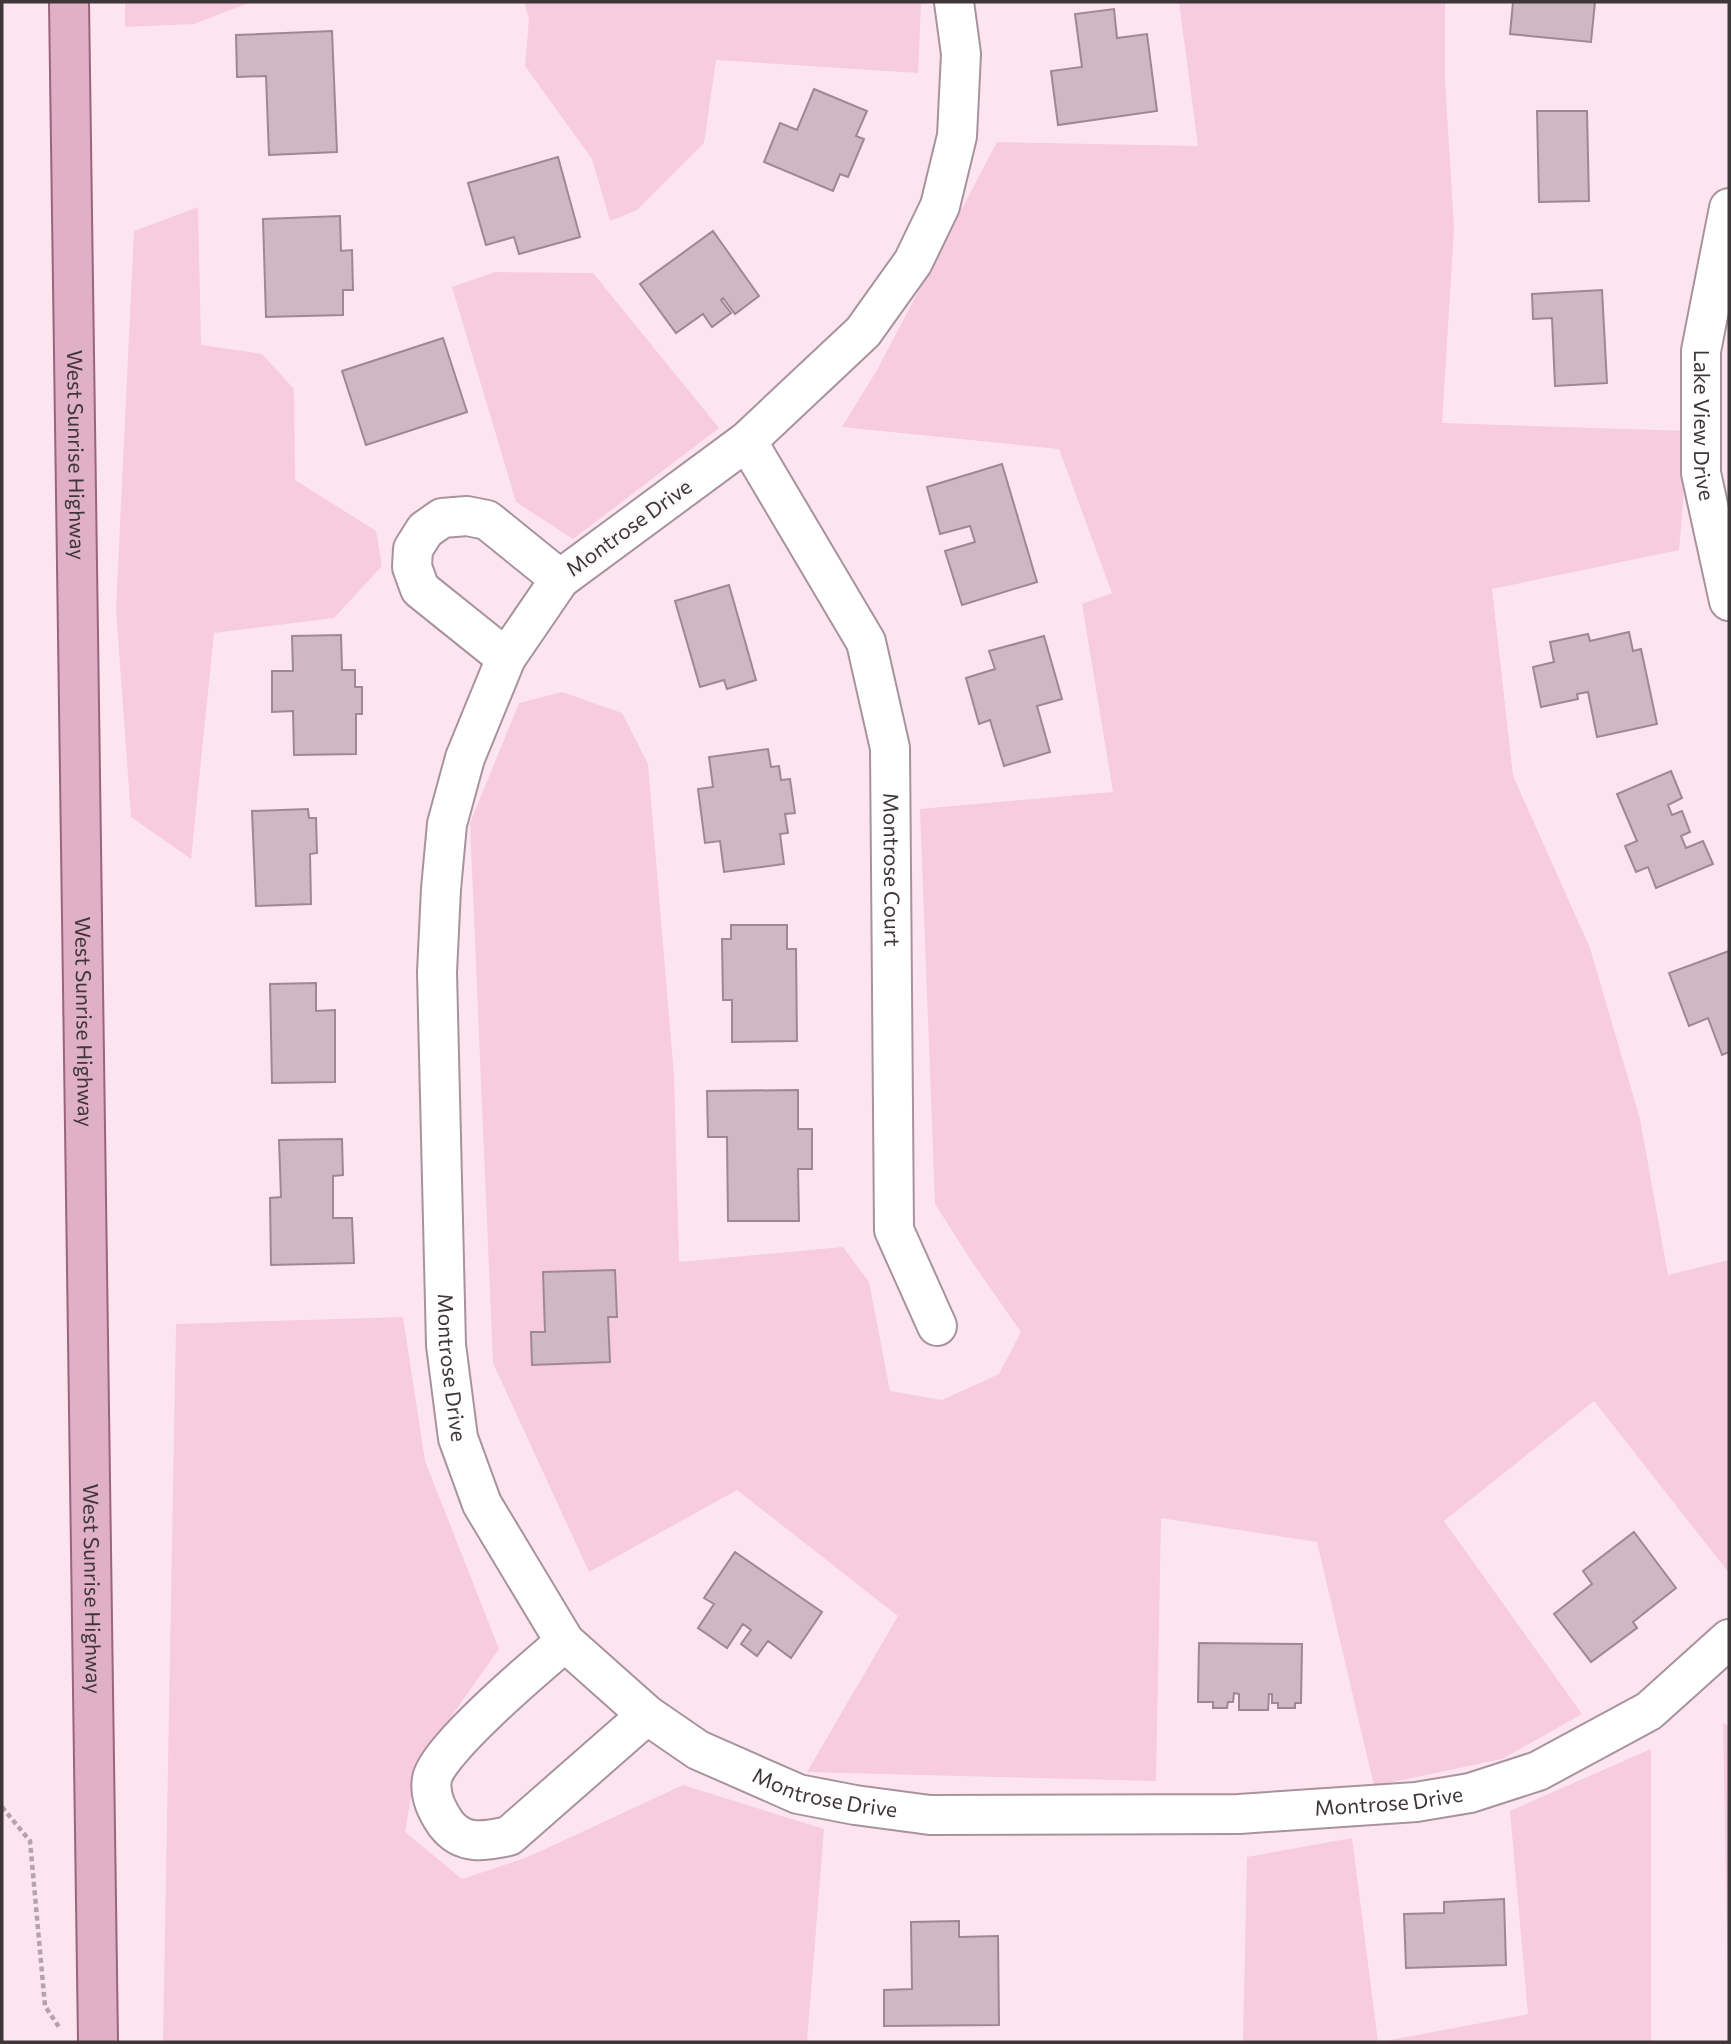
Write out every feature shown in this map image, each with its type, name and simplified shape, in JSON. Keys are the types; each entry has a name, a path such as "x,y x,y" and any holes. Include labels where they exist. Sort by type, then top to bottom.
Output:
{"main road":[{"name":"West Sunrise Highway","path":"69,2 80,2038"}],"street":[{"name":"Montrose Drive","path":"954,2 961,54 957,136 940,206 913,262 863,332 747,441 560,579 506,658 465,758 447,824 437,972 446,1345 458,1438 482,1504 565,1642 647,1715 698,1750 798,1794 930,1815 1253,1814 1416,1802 1470,1793 1538,1771 1649,1711 1728,1641"},
{"name":"Lake View Drive","path":"1729,208 1701,351 1701,473 1729,601"},
{"name":"Montrose Court","path":"747,441 866,642 890,748 894,1230 937,1326"},
{"path":"506,658 419,589 412,567 413,549 425,530 442,518 467,516 487,520 560,579"},
{"path":"565,1642 445,1753 432,1779 435,1809 452,1832 480,1843 509,1836 647,1715"}],"path":[{"path":"2,1807 30,1841 45,2006 80,2038"}],"shaded area":[{"path":"125,2 251,2 194,24 125,27"},
{"path":"524,2 921,2 918,73 716,60 704,143 637,210 610,221 592,159 525,66 529,19"},
{"path":"1179,2 1445,2 1445,81 1454,228 1442,423 1689,431 1679,550 1492,589 1513,776 1590,948 1640,1119 1668,1275 1729,1260 1729,1573 1594,1401 1444,1521 1582,1714 1502,1759 1374,1786 1317,1542 1161,1518 1156,1781 807,1772 898,1616 737,1490 589,1572 493,1363 470,823 519,703 562,692 622,713 648,764 674,1075 679,1262 843,1247 869,1282 890,1391 942,1400 999,1374 1021,1332 935,1204 920,809 1113,792 1082,604 1112,593 1059,449 842,427 877,370 997,142 1198,146"},
{"path":"198,207 201,345 262,354 294,389 295,480 376,531 382,566 334,618 214,633 191,859 131,817 116,609 134,231"},
{"path":"495,272 593,273 719,428 573,539 516,502 452,287"},
{"path":"403,1317 425,1461 499,1649 416,1766 405,1832 462,1879 528,1857 683,1785 824,1829 807,2042 163,2042 176,1324"},
{"path":"1723,1723 1729,1726 1729,2042"},
{"path":"1651,1749 1651,2042 1380,2042 1528,2014 1510,1811"},
{"path":"1352,1838 1378,2042 1243,2042 1247,1857"}],"building":[{"path":"1513,2 1595,2 1591,42 1510,34"},
{"path":"1114,9 1117,38 1147,34 1157,111 1058,125 1051,71 1082,67 1075,14"},
{"path":"332,31 337,152 269,155 266,76 237,77 236,35"},
{"path":"814,89 867,111 856,136 864,139 848,177 840,174 833,191 764,162 780,123 797,130"},
{"path":"1537,111 1587,111 1589,201 1539,202"},
{"path":"558,157 580,237 519,254 514,237 486,245 468,183"},
{"path":"340,216 341,251 352,250 353,290 343,290 343,315 266,317 263,219"},
{"path":"713,231 759,296 735,314 723,298 721,300 731,313 712,327 703,314 676,333 640,284"},
{"path":"1602,290 1607,383 1555,386 1552,318 1533,319 1532,294"},
{"path":"443,338 467,412 366,445 342,371"},
{"path":"1002,464 1037,582 962,605 945,551 975,542 970,526 940,534 927,487"},
{"path":"729,585 756,680 727,689 724,680 700,687 675,601"},
{"path":"1629,632 1633,651 1641,649 1657,724 1597,737 1588,692 1577,694 1578,699 1541,707 1533,667 1554,662 1550,642 1588,634 1590,641"},
{"path":"341,635 342,670 355,670 355,687 362,687 362,714 356,714 356,754 294,755 293,711 272,712 272,671 293,671 292,636"},
{"path":"1044,636 1062,699 1037,706 1050,752 1004,766 990,720 979,724 966,678 995,669 989,651"},
{"path":"768,749 771,767 779,766 781,780 790,779 795,813 785,814 788,833 780,834 784,864 724,872 720,841 705,843 698,789 713,787 709,757"},
{"path":"1671,771 1682,798 1668,805 1672,815 1682,811 1690,832 1681,836 1686,848 1703,841 1713,864 1656,888 1648,867 1636,872 1625,846 1637,841 1617,794"},
{"path":"308,809 309,818 316,818 317,853 310,854 311,904 256,906 252,811"},
{"path":"731,925 787,925 787,949 796,949 797,1041 732,1042 732,1000 723,1000 722,939 731,939"},
{"path":"1729,951 1729,1052 1722,1055 1708,1018 1689,1026 1669,973"},
{"path":"316,983 316,1011 335,1010 335,1082 272,1083 270,984"},
{"path":"798,1090 798,1129 812,1129 812,1169 798,1169 799,1221 728,1221 727,1137 708,1137 707,1091"},
{"path":"342,1139 343,1175 333,1176 333,1218 352,1218 354,1263 271,1265 270,1198 281,1197 279,1140"},
{"path":"615,1270 617,1317 608,1317 610,1362 532,1365 531,1332 545,1332 543,1272"},
{"path":"1634,1532 1676,1588 1633,1622 1637,1628 1591,1662 1554,1614 1592,1584 1583,1571"},
{"path":"735,1552 822,1612 791,1658 768,1641 757,1656 741,1644 751,1630 743,1624 727,1648 698,1628 714,1604 704,1598"},
{"path":"1199,1643 1302,1644 1301,1703 1295,1703 1295,1708 1278,1708 1278,1703 1272,1703 1272,1694 1269,1694 1268,1710 1239,1710 1239,1694 1234,1693 1233,1702 1228,1702 1227,1708 1213,1708 1213,1702 1198,1702"},
{"path":"1504,1899 1506,1965 1406,1968 1404,1914 1444,1913 1444,1902"},
{"path":"959,1921 959,1937 998,1936 999,2025 884,2026 884,1990 912,1989 911,1922"}]}
